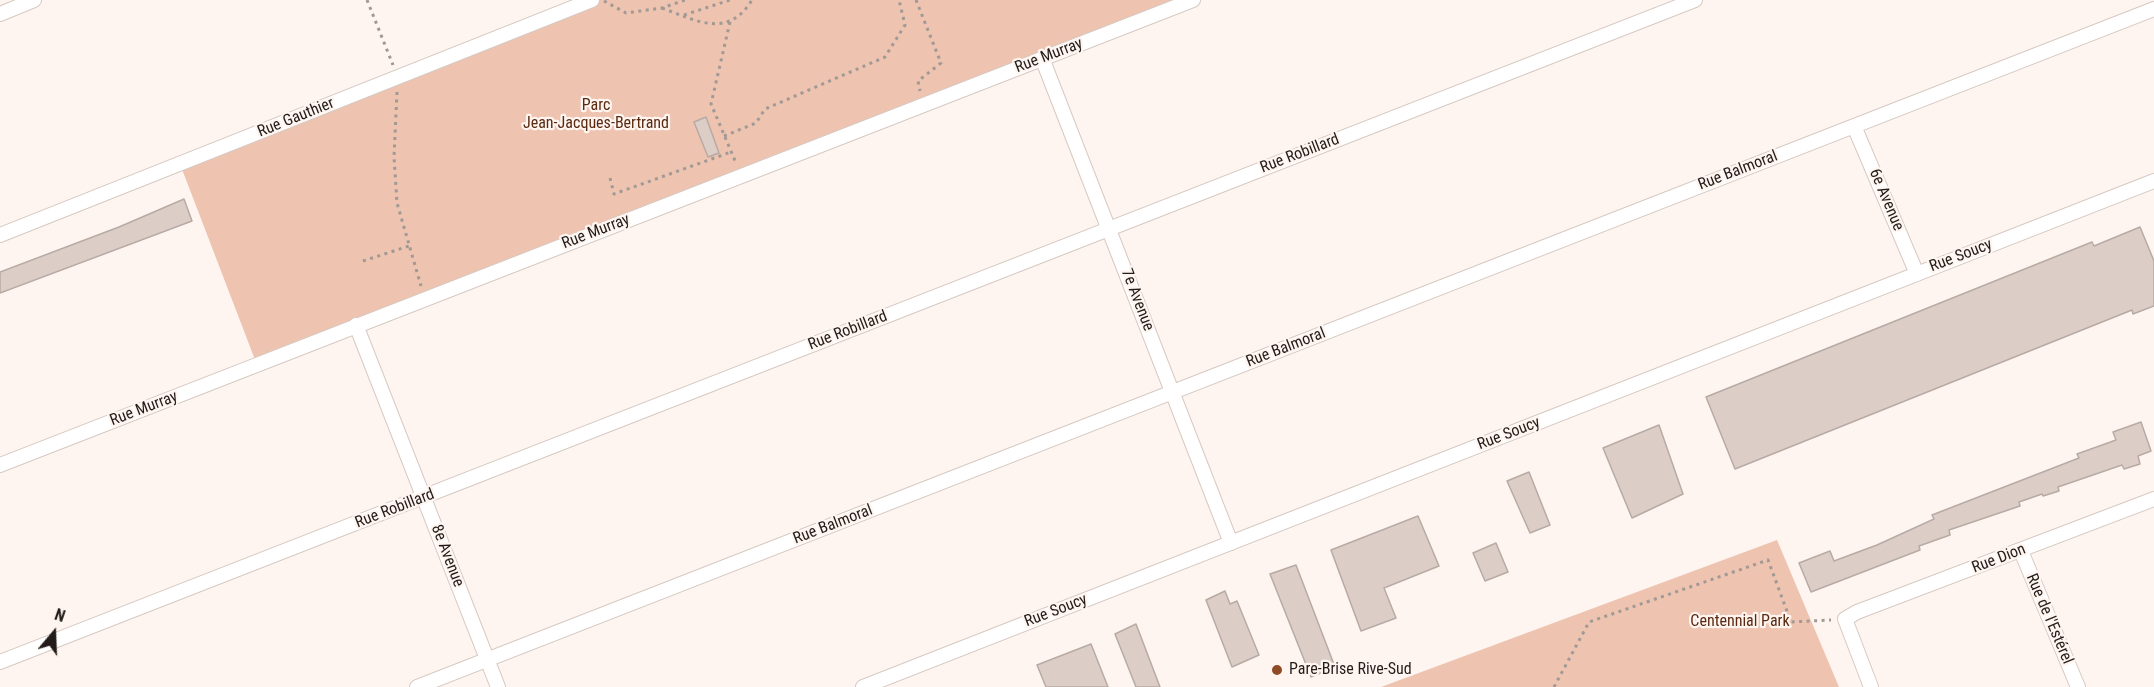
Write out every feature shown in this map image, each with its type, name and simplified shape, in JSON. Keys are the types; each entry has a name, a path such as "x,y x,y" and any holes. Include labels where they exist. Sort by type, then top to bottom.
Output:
{"street":[{"path":"0,14 34,0"},
{"name":"Rue Gauthier","path":"0,235 592,0"},
{"name":"Rue Murray","path":"0,465 1193,0"},
{"name":"Rue Robillard","path":"0,662 1695,0"},
{"name":"Rue Balmoral","path":"417,687 2154,9"},
{"name":"7e Avenue","path":"1042,58 1231,543"},
{"name":"6e Avenue","path":"1854,126 1917,274"},
{"name":"Rue Soucy","path":"863,687 2154,181"},
{"name":"8e Avenue","path":"356,325 498,687"},
{"name":"Rue Dion","path":"1845,619 1857,612 2154,499"},
{"name":"Rue de l'Estérel","path":"2021,551 2078,687"},
{"path":"1845,619 1871,687"}],"path":[{"path":"367,0 398,77 394,157 397,203 425,298"},
{"path":"603,0 626,13 662,8 684,0"},
{"path":"683,16 730,0"},
{"path":"662,8 710,24 730,22 746,10 752,0"},
{"path":"724,136 756,123 765,109 885,57 905,25 899,0"},
{"path":"916,0 941,63 918,81 923,105"},
{"path":"730,22 711,104 741,176"},
{"path":"610,178 614,194 731,152"},
{"path":"363,261 409,246"},
{"path":"1554,687 1589,622 1768,560 1791,622 1845,619"}],"green space":[{"name":"Parc Jean-Jacques-Bertrand","path":"592,0 1183,0 257,365 180,164"},
{"name":"Centennial Park","path":"1777,540 1839,687 1381,687"}],"building":[{"path":"706,117 719,153 708,157 694,122"},
{"path":"184,199 192,221 0,293 0,272 119,227"},
{"path":"2140,227 2154,261 2154,306 2133,314 2132,310 1735,469 1706,397 2092,242 2094,246"},
{"path":"2141,422 2151,451 2138,456 2140,464 2124,469 2122,465 2058,487 2059,491 2019,502 2020,506 1949,530 1950,535 1919,546 1920,550 1811,592 1799,563 1830,551 1834,561 1877,545 1934,519 1932,515 2079,458 2077,454 2116,440 2113,432"},
{"path":"1659,425 1683,494 1632,518 1603,448"},
{"path":"1529,472 1550,525 1530,533 1507,481"},
{"path":"1418,516 1439,566 1384,588 1396,618 1361,631 1331,550"},
{"path":"1496,543 1508,572 1485,581 1473,553"},
{"path":"1296,565 1335,667 1311,677 1270,574"},
{"path":"1225,591 1230,604 1237,601 1259,655 1232,667 1206,600"},
{"path":"1136,624 1160,687 1136,687 1115,634"},
{"path":"1091,644 1108,687 1046,687 1037,665"}],"place":[{"name":"Pare-Brise Rive-Sud","path":"1277,670"}]}
